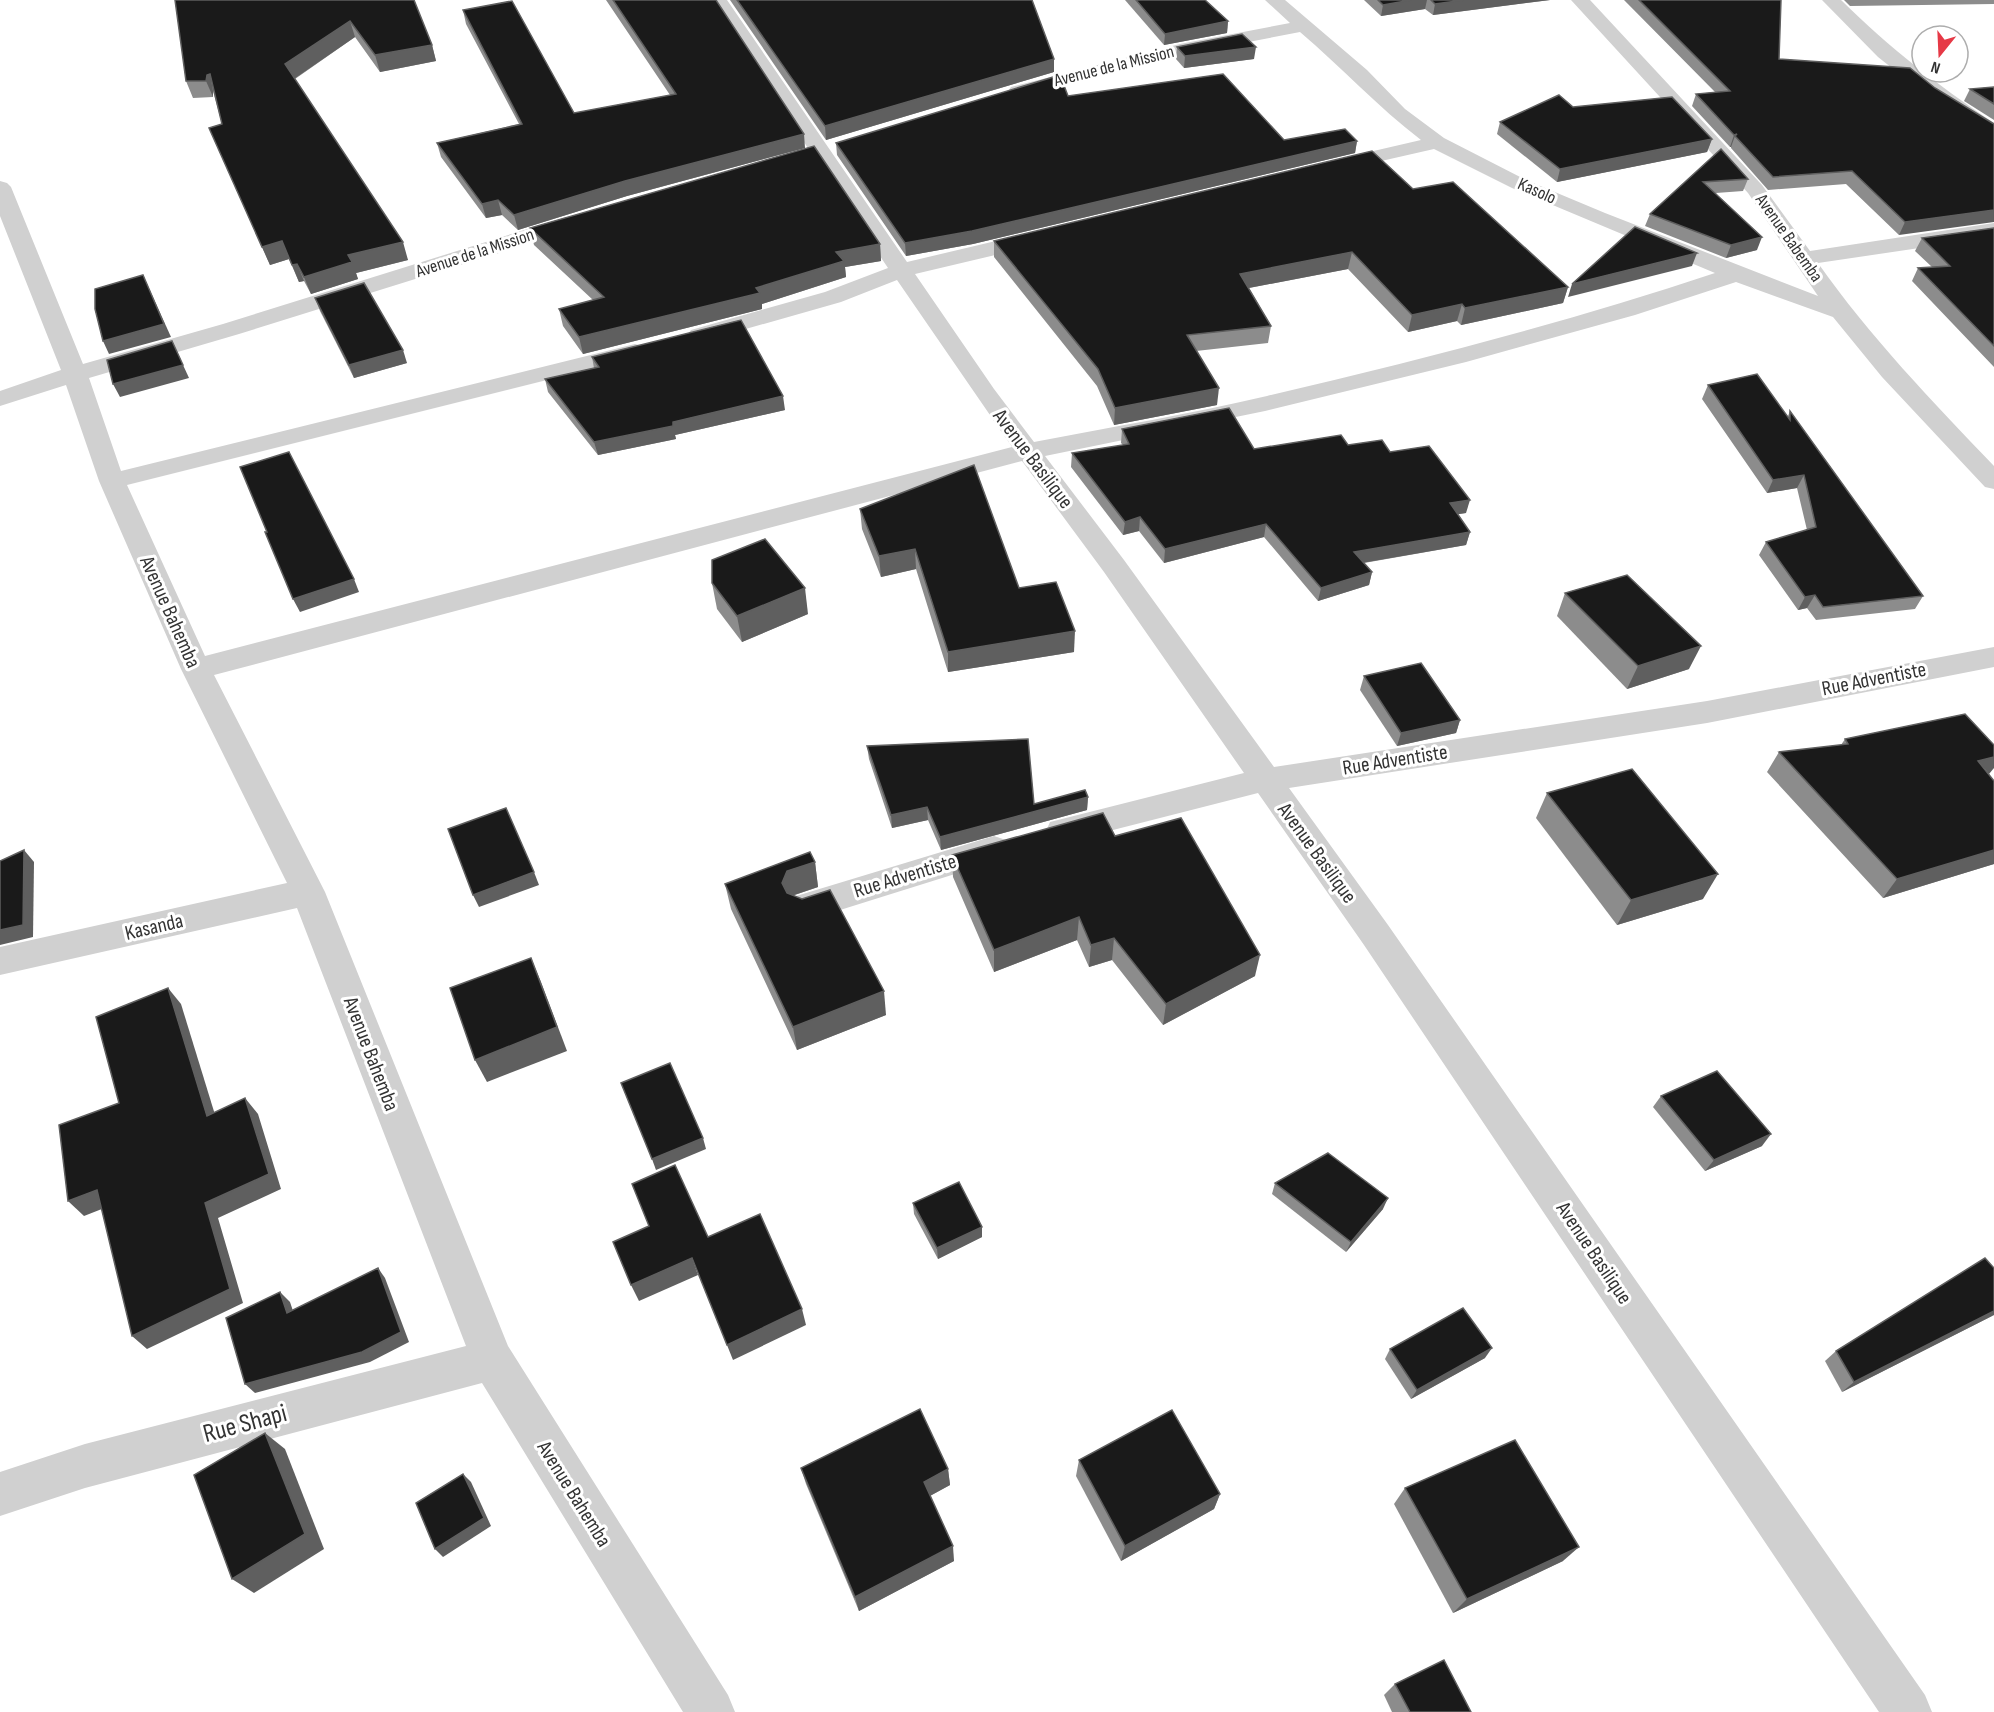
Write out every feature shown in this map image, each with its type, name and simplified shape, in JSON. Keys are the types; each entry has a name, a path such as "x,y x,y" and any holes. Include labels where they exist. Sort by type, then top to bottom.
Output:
{"street":[{"name":"Avenue Basilique","path":"718,0 1028,451 1114,566 1383,945 1908,1712"},
{"name":"Kasolo","path":"1274,0 1301,26 1360,74 1398,113 1437,142 1519,184 1736,274 1841,312"},
{"name":"Avenue Babemba","path":"1580,0 1755,189 1841,312 1891,372 1994,481"},
{"path":"1831,0 1885,53 1937,94 1994,132"},
{"name":"Avenue de la Mission","path":"1004,96 1059,79 1180,50 1301,26"},
{"path":"1937,94 1971,92"},
{"path":"1312,172 1437,142"},
{"name":"Avenue Bahemba","path":"0,187 27,260 75,374 112,481 196,669 308,892 492,1360 711,1712"},
{"name":"Avenue de la Mission","path":"0,399 75,374 242,326 595,216"},
{"path":"1804,259 1994,230"},
{"path":"112,481 665,344 833,297 903,270 1054,234"},
{"path":"196,669 1028,451 1264,404 1457,357 1617,313 1736,274"},
{"name":"Rue Adventiste","path":"805,907 1031,838 1264,780 1707,712 1994,657"},
{"name":"Kasanda","path":"0,961 308,892"},
{"name":"Rue Shapi","path":"0,1494 85,1466 492,1360"}],"building":[{"path":"175,0 414,0 432,45 375,55 350,21 285,64 403,242 348,255 352,262 304,277 297,264 292,265 282,241 262,247 209,128 222,124 210,74 207,75 206,81 186,81"},
{"path":"613,0 716,0 804,134 625,181 514,215 498,200 482,204 437,143 522,124 463,10 512,1 574,113 676,94"},
{"path":"737,0 1032,0 1054,59 825,126"},
{"path":"1136,0 1205,0 1228,21 1165,34"},
{"path":"1378,0 1411,0 1383,5"},
{"path":"1431,0 1464,0 1435,4"},
{"path":"1639,0 1781,0 1779,59 1910,68 1910,84 1930,84 1994,124 1994,210 1905,222 1852,171 1773,177 1735,136 1737,134 1734,135 1696,94 1730,91"},
{"path":"1242,34 1256,47 1185,56 1177,47"},
{"path":"1223,74 1284,140 1345,129 1357,141 972,231 905,243 836,143 1060,75 1068,96"},
{"path":"1994,87 1994,104 1970,89"},
{"path":"1559,95 1573,107 1672,97 1712,139 1560,169 1500,122"},
{"path":"814,146 880,244 836,252 844,261 756,288 760,293 579,337 559,309 604,297 530,228"},
{"path":"1721,149 1748,179 1703,182 1762,237 1731,245 1650,214"},
{"path":"1372,151 1413,189 1453,182 1568,287 1465,308 1462,304 1412,315 1352,252 1240,274 1271,326 1187,335 1219,388 1115,408 1098,369 994,241"},
{"path":"1635,227 1697,253 1572,284"},
{"path":"1994,228 1994,346 1918,268 1950,266 1922,238"},
{"path":"143,275 164,324 103,341 95,309 95,289"},
{"path":"364,283 403,350 349,365 315,298"},
{"path":"741,320 783,396 673,422 673,426 594,442 545,379 599,367 592,357"},
{"path":"172,341 183,365 113,384 107,360"},
{"path":"1757,374 1790,420 1790,411 1923,596 1823,607 1815,595 1805,597 1766,542 1816,527 1804,475 1773,480 1708,385"},
{"path":"1229,408 1254,449 1341,435 1348,445 1382,440 1390,452 1429,446 1470,500 1450,503 1470,532 1354,552 1372,572 1321,588 1266,524 1165,549 1140,517 1125,522 1072,453 1129,444 1122,429"},
{"path":"289,452 354,579 293,599 240,467"},
{"path":"974,465 1019,588 1056,582 1075,631 948,652 915,549 879,556 860,509"},
{"path":"765,539 805,588 737,616 712,583 712,560"},
{"path":"1627,575 1701,646 1638,666 1565,593"},
{"path":"1421,663 1460,720 1401,733 1364,676"},
{"path":"1965,714 1994,745 1994,757 1978,761 1994,781 1994,850 1897,879 1779,752 1848,744 1845,739"},
{"path":"1028,739 1034,804 1085,790 1088,797 940,837 927,807 891,815 867,746"},
{"path":"1632,769 1718,874 1631,900 1547,793"},
{"path":"506,808 534,872 473,895 448,829"},
{"path":"1103,813 1115,836 1181,818 1260,955 1166,1004 1114,938 1091,945 1079,917 994,950 952,855"},
{"path":"24,850 23,925 0,930 0,861"},
{"path":"810,852 815,862 787,871 782,883 787,893 802,899 830,890 884,991 793,1027 725,884"},
{"path":"531,958 557,1027 475,1060 450,988"},
{"path":"168,988 207,1116 245,1098 269,1174 205,1203 230,1289 132,1336 97,1190 68,1201 59,1125 119,1103 96,1017"},
{"path":"670,1063 703,1138 652,1159 621,1083"},
{"path":"1717,1071 1771,1134 1714,1160 1661,1096"},
{"path":"1328,1153 1388,1198 1351,1242 1275,1183"},
{"path":"675,1165 708,1237 760,1214 802,1309 727,1345 692,1258 631,1285 613,1242 649,1226 632,1184"},
{"path":"959,1182 982,1227 937,1248 913,1203"},
{"path":"1985,1258 1994,1268 1994,1311 1854,1382 1836,1351"},
{"path":"378,1268 401,1332 362,1352 245,1384 226,1318 280,1292 287,1313"},
{"path":"1463,1308 1492,1348 1417,1390 1390,1349"},
{"path":"920,1409 948,1469 924,1482 953,1546 855,1597 801,1468"},
{"path":"1172,1410 1220,1494 1125,1546 1079,1460"},
{"path":"265,1433 305,1534 232,1579 194,1475"},
{"path":"1515,1440 1579,1547 1467,1599 1405,1488"},
{"path":"463,1474 484,1518 435,1549 416,1503"},
{"path":"1444,1660 1471,1712 1410,1712 1395,1684"}]}
